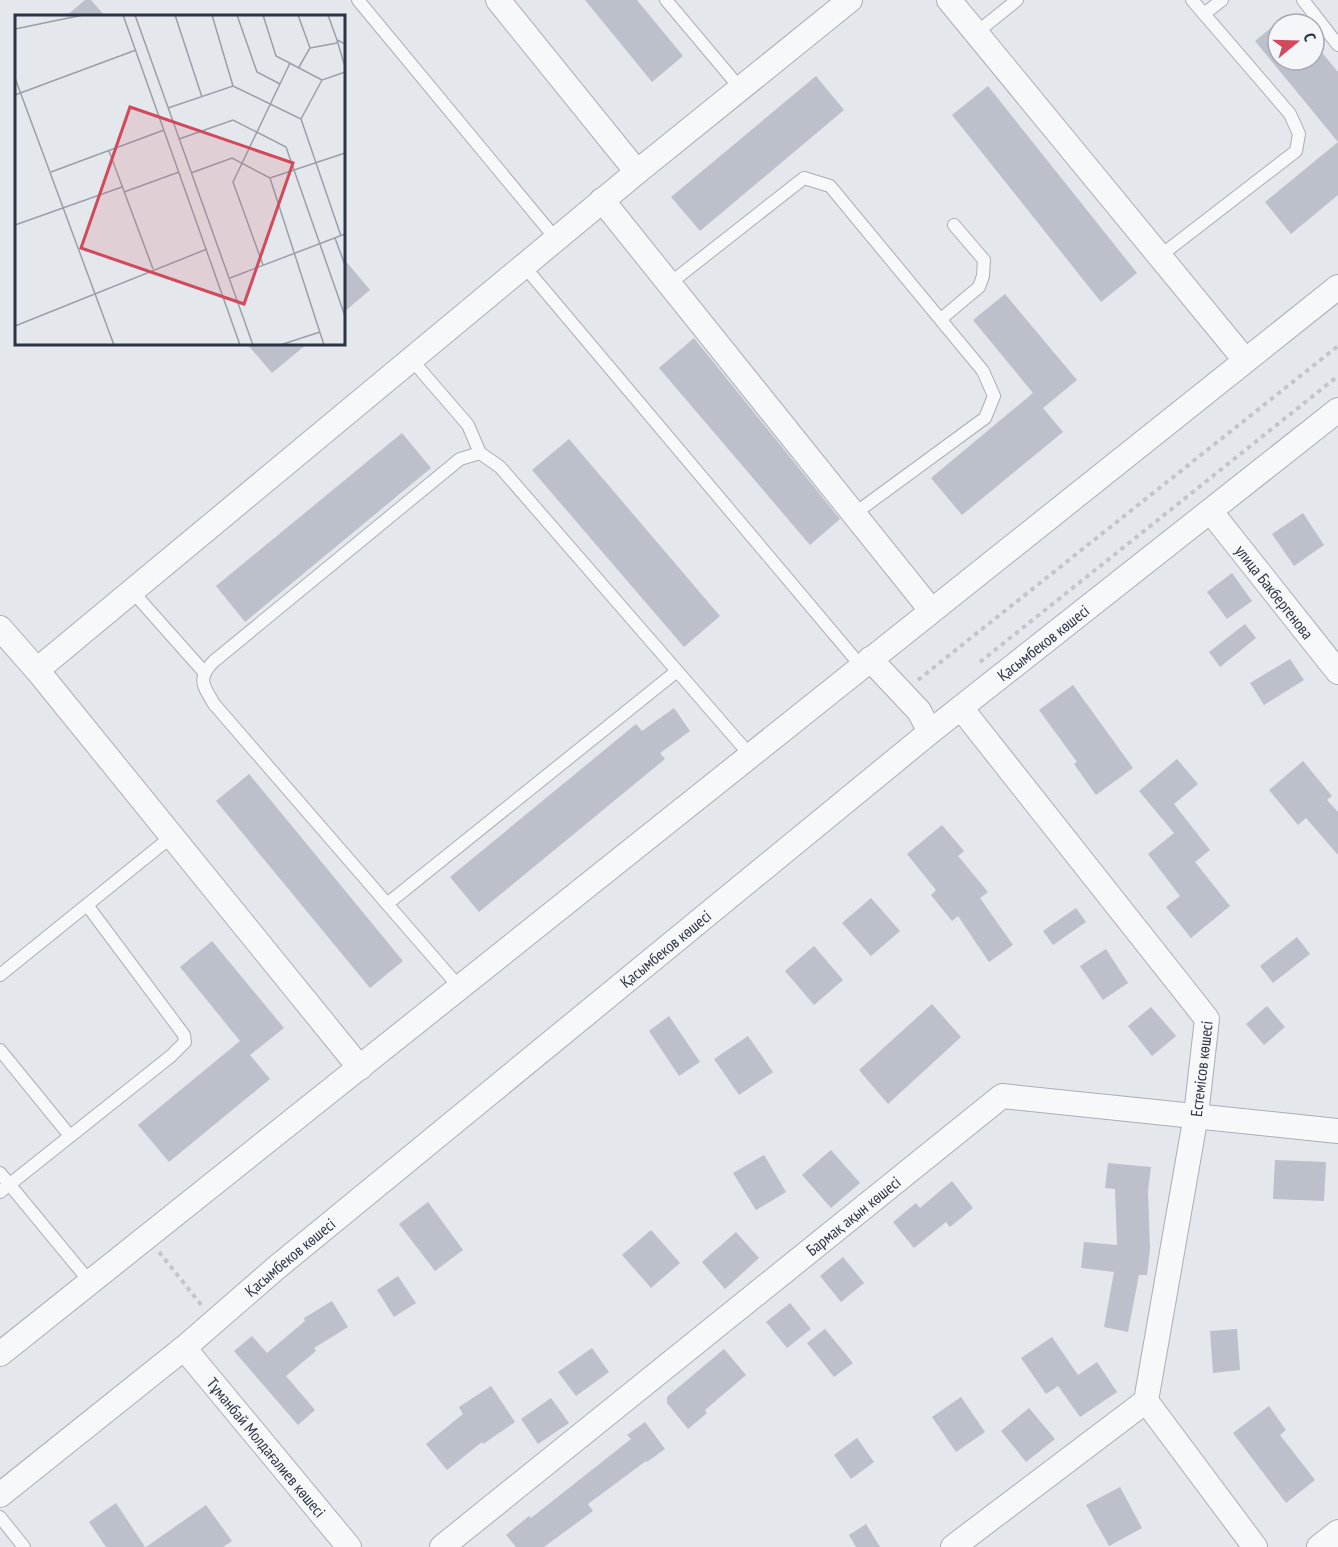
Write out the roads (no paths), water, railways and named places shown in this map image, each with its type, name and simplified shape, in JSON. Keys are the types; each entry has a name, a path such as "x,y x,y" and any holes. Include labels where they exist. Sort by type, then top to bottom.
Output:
{"street":[{"path":"498,0 637,172"},
{"path":"37,670 602,200 850,0"},
{"path":"949,0 1245,360"},
{"path":"602,200 931,610"},
{"path":"0,1354 1338,287"},
{"name":"Қасымбеков көшесі","path":"0,1495 184,1348 276,1268 930,732 1338,410"},
{"name":"улица Бакбергенова","path":"1211,512 1338,672"},
{"path":"0,628 37,670 360,1068"},
{"path":"865,662 902,693 919,711 930,732"},
{"name":"Естемісов көшесі","path":"961,708 1207,1019 1196,1115 1146,1401"},
{"name":"Бармақ ақын көшесі","path":"442,1547 1002,1096 1338,1131"},
{"name":"Тұманбай Молдағалиев көшесі","path":"184,1348 349,1547"},
{"path":"953,1547 1146,1401 1255,1547"},
{"path":"1319,1547 1338,1532"}],"lane":[{"path":"358,0 556,239"},
{"path":"666,0 740,88"},
{"path":"976,33 1017,0"},
{"path":"1160,256 1296,151 1299,134 1290,114 1192,0"},
{"path":"1204,14 1222,0"},
{"path":"1303,0 1338,45"},
{"path":"669,284 804,178 830,186 983,371 994,396 985,418 854,514"},
{"path":"940,319 979,287 983,276 984,260 954,225"},
{"path":"524,266 865,662"},
{"path":"411,359 468,425 480,453 500,467 750,755"},
{"path":"460,988 214,704 202,684 204,672 213,662 460,459 480,453"},
{"path":"132,591 204,672"},
{"path":"387,904 677,670"},
{"path":"0,975 171,837"},
{"path":"5,1188 171,1056 185,1042 184,1035 87,905"},
{"path":"0,1050 70,1136"},
{"path":"0,1173 5,1188 90,1282"},
{"path":"0,1517 24,1547"}]}
